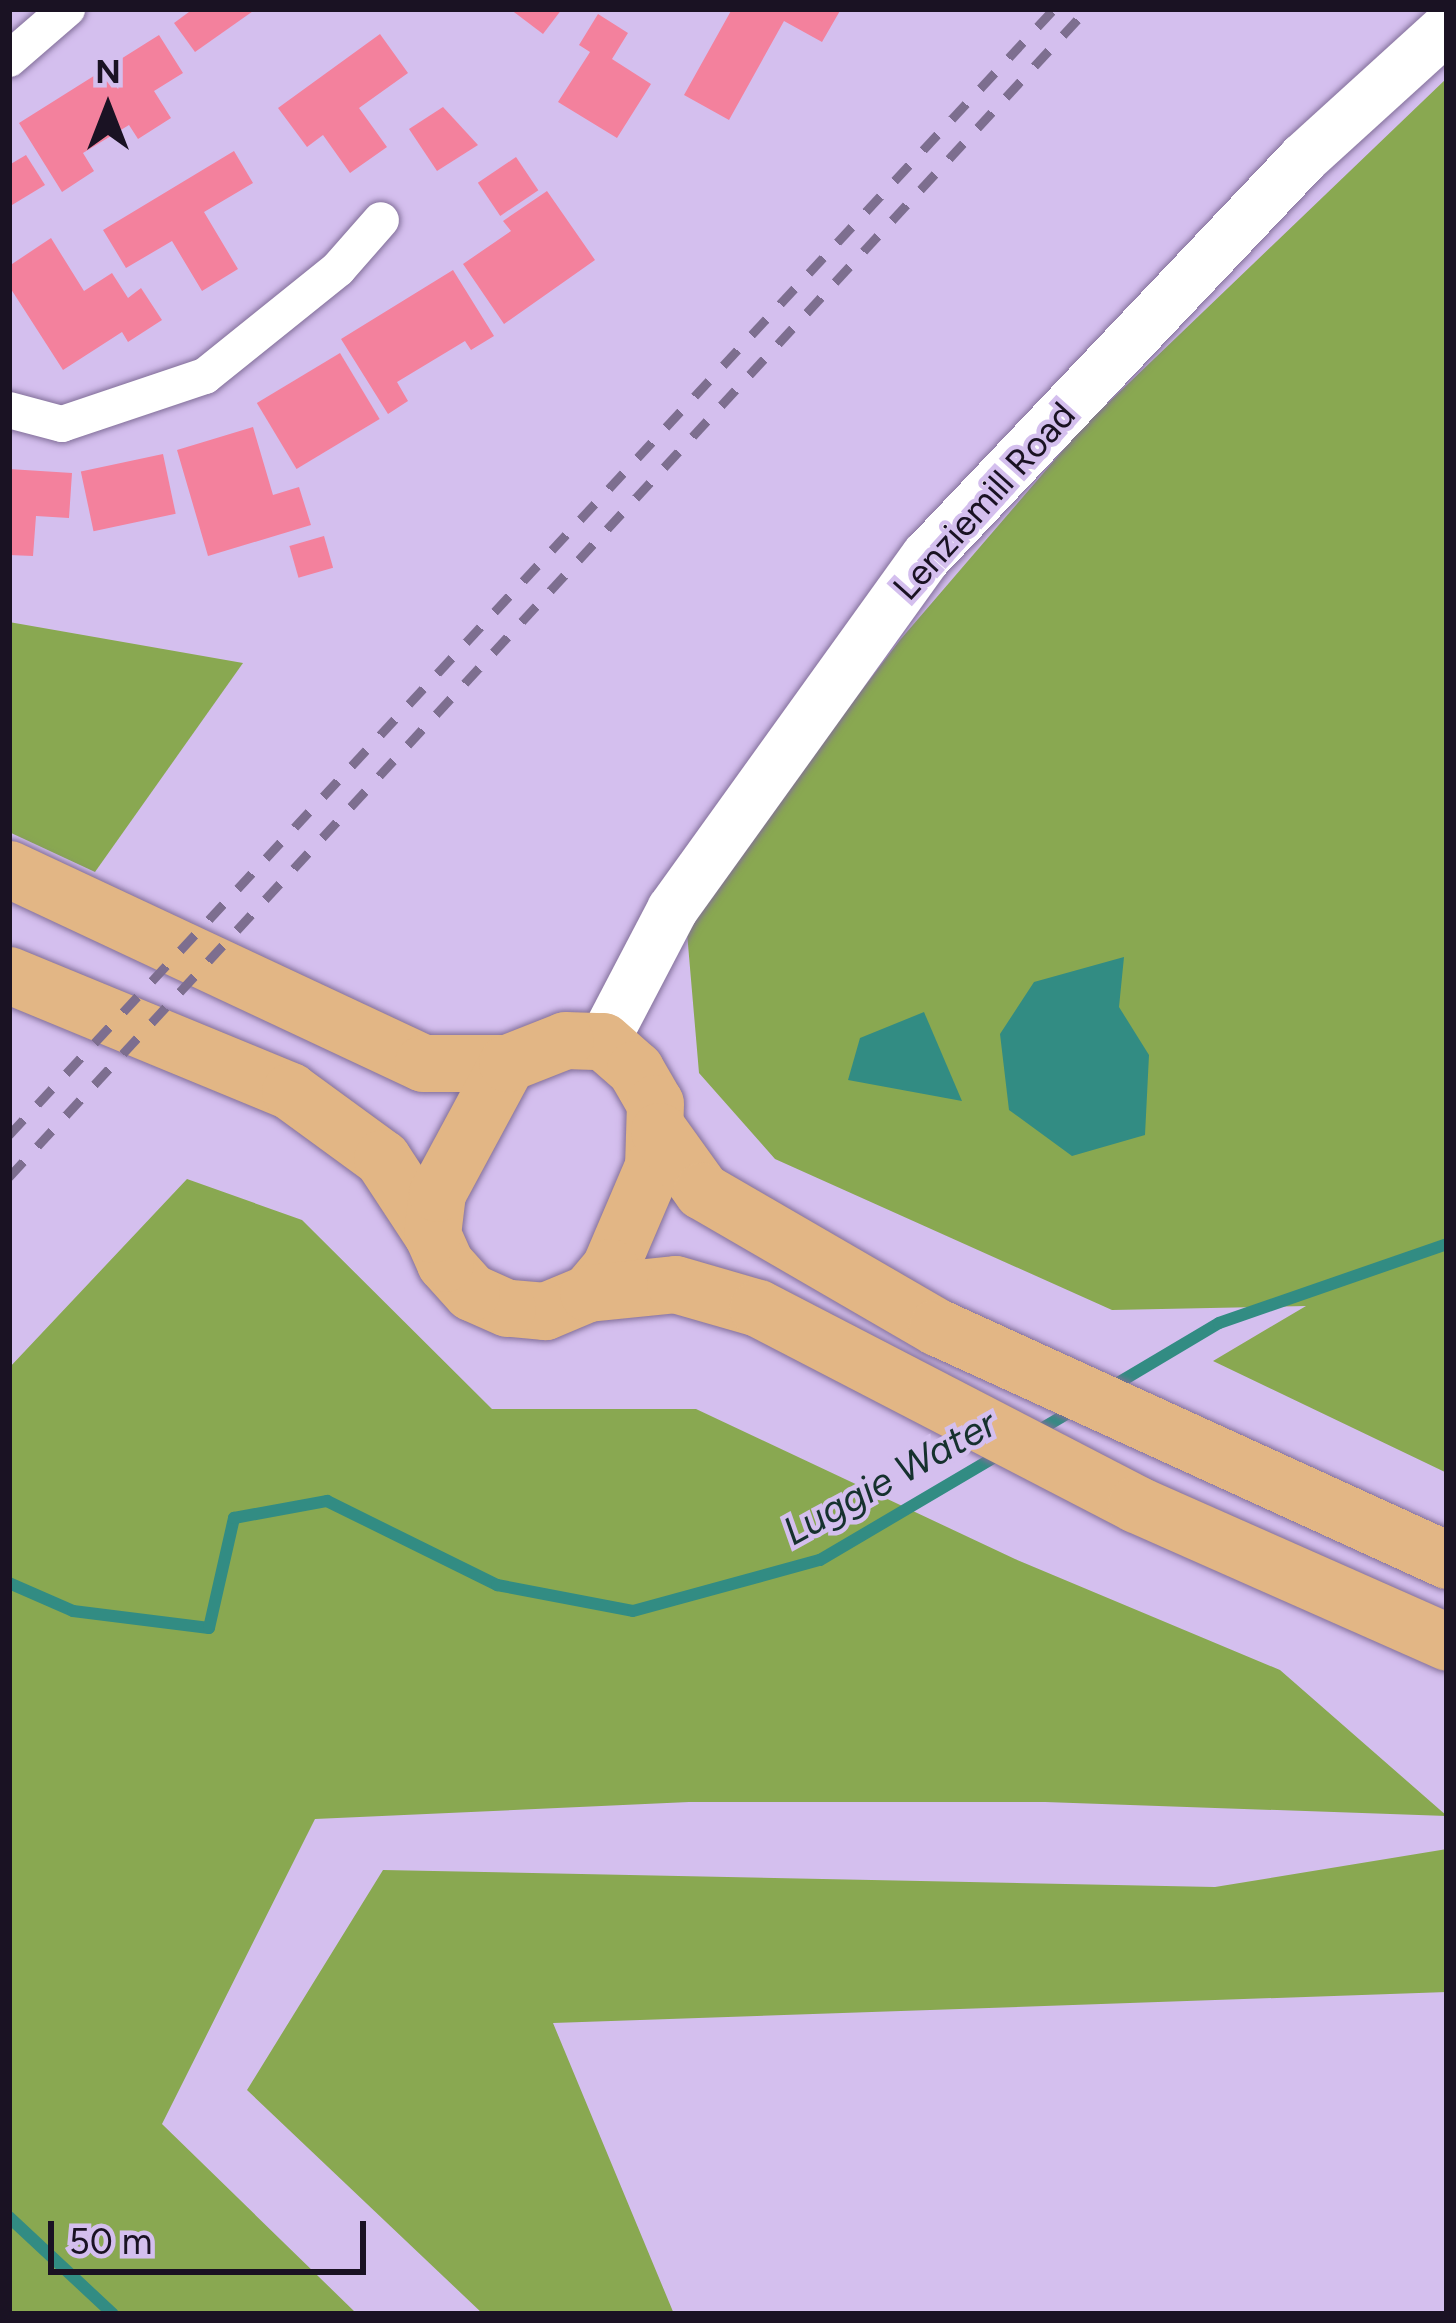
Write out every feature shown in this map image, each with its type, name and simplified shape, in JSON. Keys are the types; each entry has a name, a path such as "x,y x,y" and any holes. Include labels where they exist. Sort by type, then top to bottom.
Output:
{"main road":[{"name":"Lenziemill Road","path":"603,1041 672,910 926,556 1303,158 1447,26"},
{"path":"9,869 423,1063 507,1063 537,1046 603,1041 635,1069 655,1102 658,1131 653,1166 610,1267 588,1293"},
{"path":"9,975 290,1090 382,1158 471,1292 507,1308 544,1311 588,1293 675,1284 758,1308 856,1354 1136,1504 1447,1642"},
{"path":"432,1234 437,1193 507,1063"},
{"path":"658,1131 702,1191 937,1327 1447,1560"}],"street":[{"path":"9,59 67,9"},
{"path":"9,410 62,424 206,376 338,269 381,220"}],"green space":[{"path":"1447,78 1447,1473 1213,1361 1306,1306 1112,1310 775,1159 699,1073 686,921 900,640 1083,427"},
{"path":"9,622 243,663 95,872 9,832"},
{"path":"187,1179 302,1220 492,1409 696,1409 1015,1559 1280,1670 1447,1816 1045,1802 689,1802 315,1819 162,2124 357,2314 9,2314 9,1368"},
{"path":"1447,1849 1447,1992 553,2023 674,2314 483,2314 247,2090 383,1870 1215,1887"}],"shaded area":[{"path":"1124,957 1119,1007 1149,1055 1145,1135 1072,1156 1009,1110 1000,1034 1034,982"},
{"path":"924,1012 962,1101 848,1080 860,1038"}],"building":[{"path":"193,9 256,9 195,52 174,23"},
{"path":"510,9 562,9 543,34"},
{"path":"732,9 841,9 822,42 784,21 729,120 684,95"},
{"path":"598,14 628,33 612,59 651,84 617,138 558,102 590,52 579,45"},
{"path":"380,34 408,73 359,108 387,147 350,173 323,135 307,147 278,108"},
{"path":"159,35 183,73 154,91 171,118 138,139 129,125 83,153 94,171 62,192 19,123"},
{"path":"443,107 478,145 437,171 409,129"},
{"path":"234,151 253,183 204,212 238,269 202,291 172,241 126,268 103,230"},
{"path":"26,155 45,185 12,205 9,165"},
{"path":"516,157 538,190 500,216 478,183"},
{"path":"547,191 595,260 504,324 463,264 511,231 503,221"},
{"path":"51,238 84,291 112,273 128,298 141,288 162,320 128,342 122,332 63,370 9,286 9,266"},
{"path":"453,270 494,336 471,350 465,341 397,382 408,401 388,414 341,339"},
{"path":"340,353 380,419 297,469 257,403"},
{"path":"253,427 273,495 299,487 311,525 208,556 177,450"},
{"path":"163,454 176,514 94,531 81,471"},
{"path":"9,469 72,473 69,518 36,516 33,556 9,555"},
{"path":"324,536 333,568 298,578 289,546"}],"waterway":[{"name":"Luggie Water","path":"1113,1386 1219,1323 1447,1244"},
{"name":"Luggie Water","path":"1036,1432 1075,1409"},
{"name":"Luggie Water","path":"9,1583 73,1611 209,1628 234,1518 327,1501 497,1585 633,1611 820,1560 1003,1452"},
{"path":"9,2217 113,2314"}],"railway":[{"path":"9,1135 1054,9"},
{"path":"9,1177 1087,9"}]}
